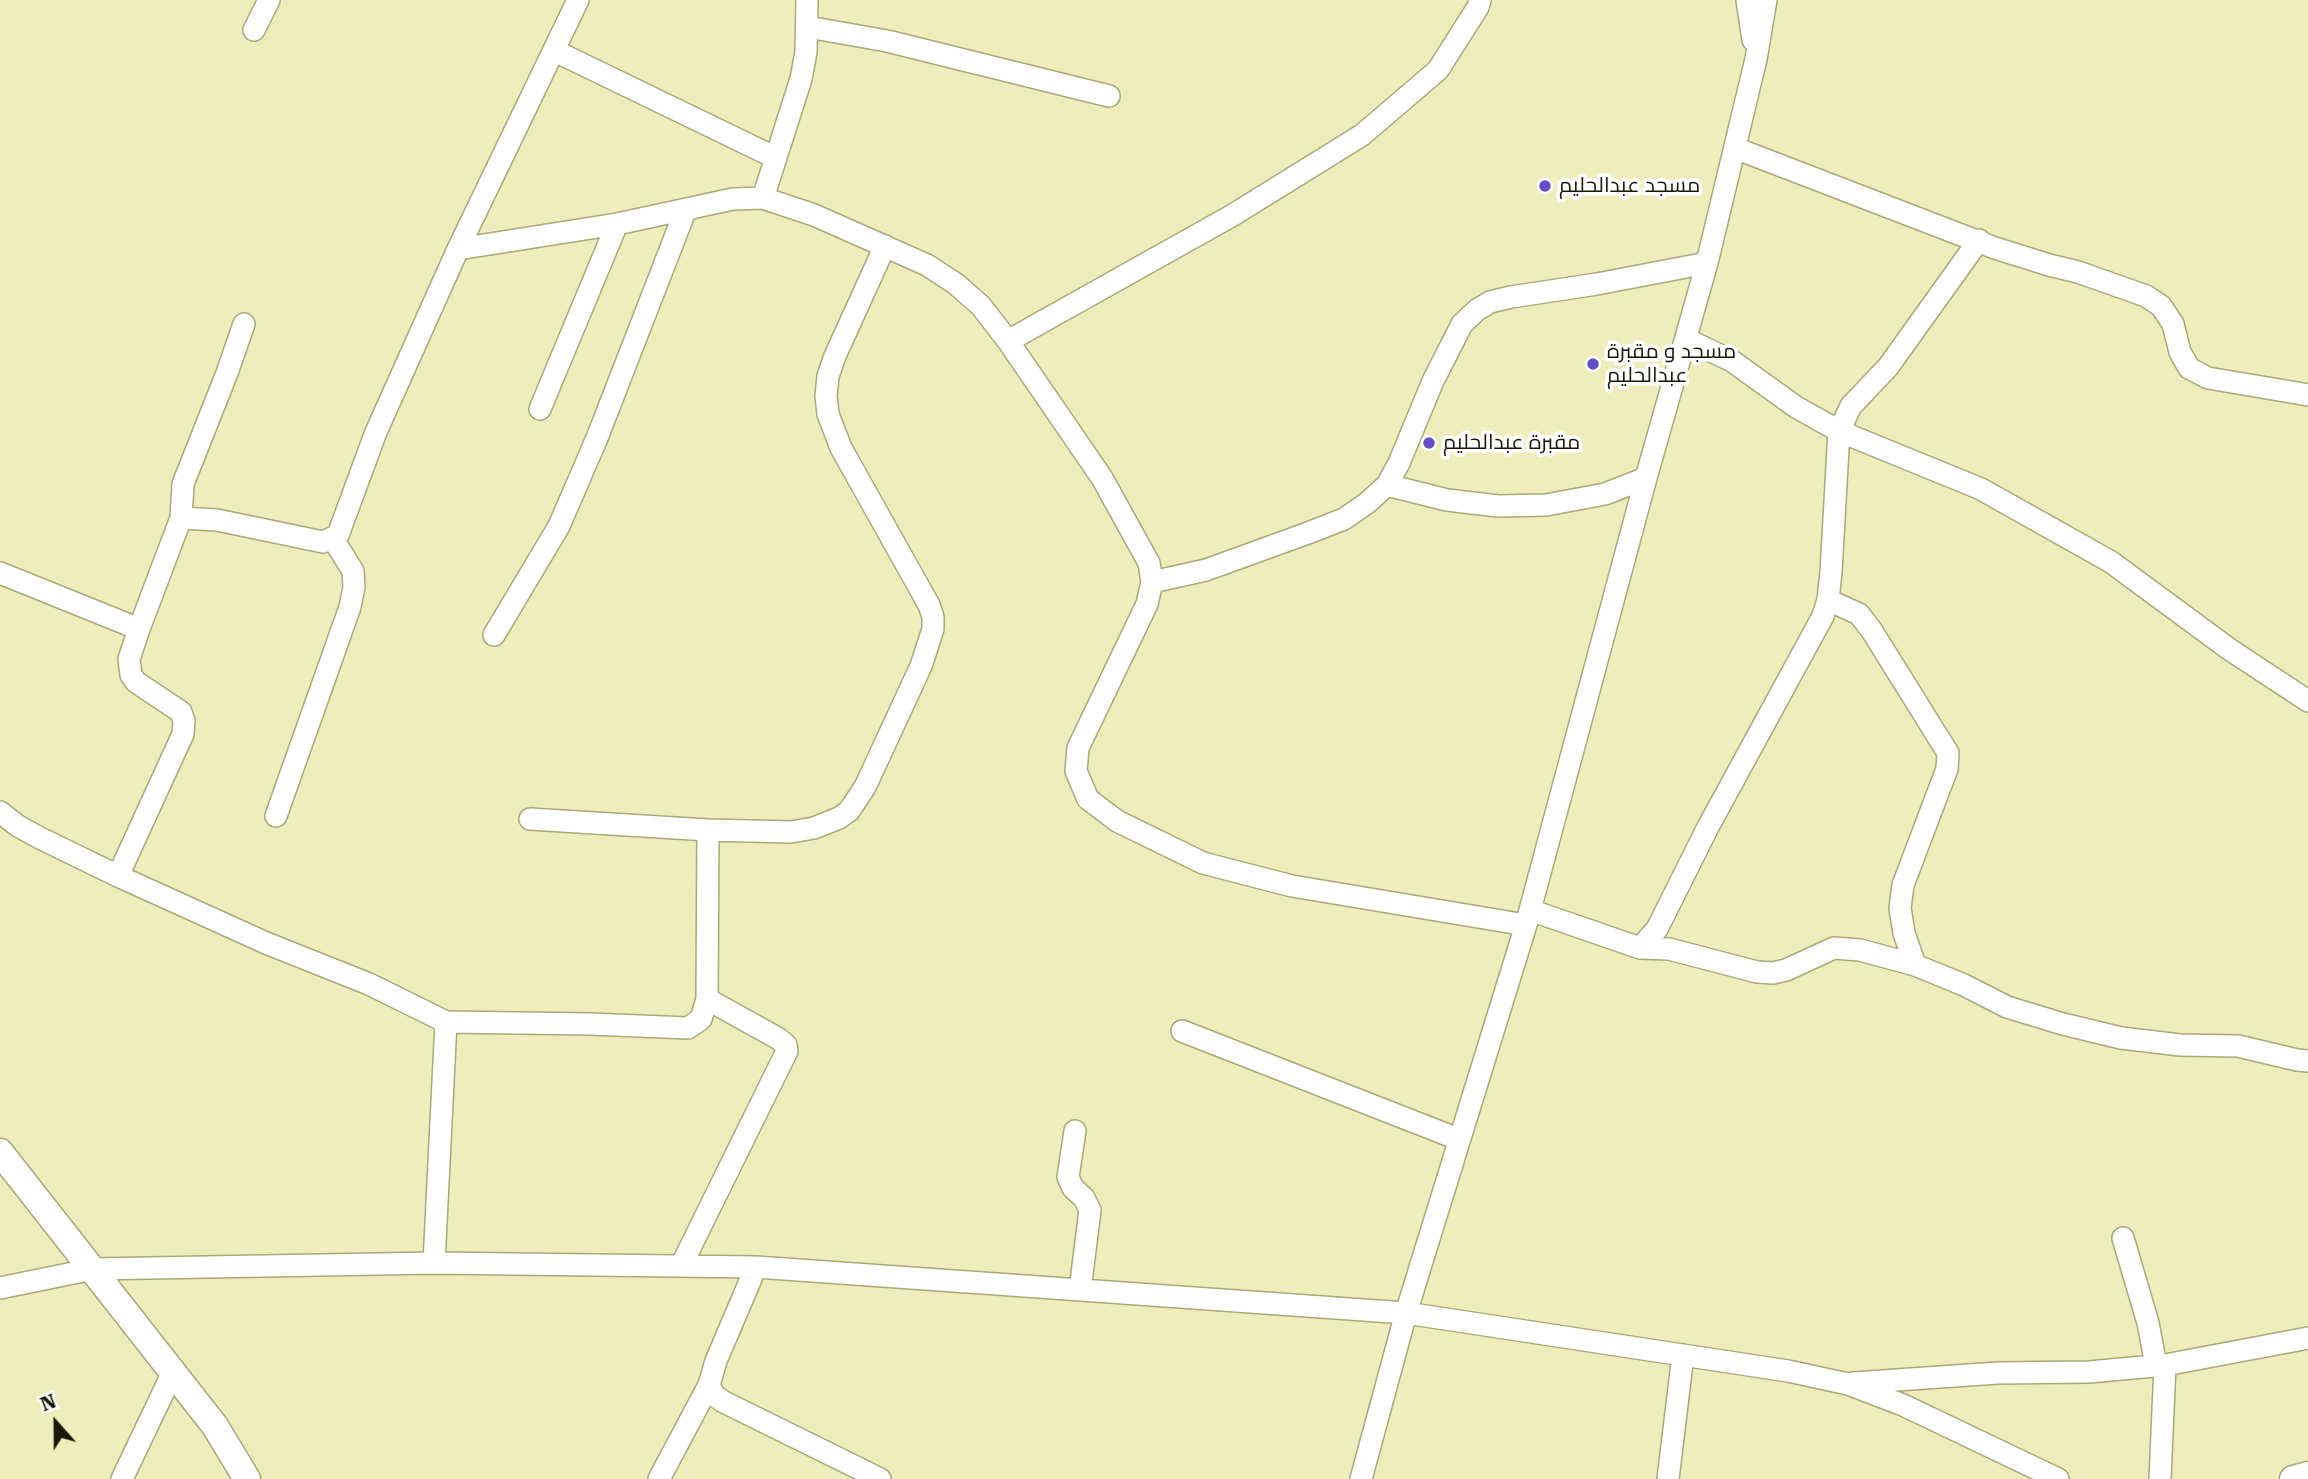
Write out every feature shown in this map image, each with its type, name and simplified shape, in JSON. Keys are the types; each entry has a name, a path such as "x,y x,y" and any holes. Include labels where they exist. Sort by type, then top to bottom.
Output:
{"street":[{"path":"254,30 269,0"},
{"path":"181,518 217,520 323,542 332,539 341,529 376,432 458,249 579,0"},
{"path":"763,198 807,52 807,0"},
{"path":"1008,341 1233,215 1362,135 1438,70 1480,0"},
{"path":"1747,0 1756,59"},
{"path":"1361,1479 1406,1312 1528,918 1646,478 1707,263 1756,59 1766,0"},
{"path":"807,26 887,41 1109,96"},
{"path":"555,51 776,158"},
{"path":"1735,148 1995,248 2078,272 2146,296 2161,306 2173,324 2180,352 2189,368 2208,378 2308,396"},
{"path":"458,249 617,224 733,199 763,198 814,215 885,246 927,265 956,284 981,306 1008,341 1102,478 1149,563 1152,582 1147,604 1078,748 1076,771 1088,799 1117,821 1203,863 1292,886 1528,918 1640,948 1669,949 1757,972 1773,974 1786,970 1834,948 1860,950 1914,965 1964,985 2007,1007 2075,1027 2121,1038 2180,1045 2238,1046 2297,1060 2308,1060"},
{"path":"494,635 559,526 597,438 686,209"},
{"path":"540,410 617,224"},
{"path":"1640,948 1657,929 1708,827 1823,616 1828,600 1839,431 1851,407 1888,367 1979,240"},
{"path":"530,819 790,832 814,828 839,818 849,811 865,787 929,644 933,617 929,605 832,430 826,396 828,376 835,356 885,246"},
{"path":"1152,582 1206,570 1344,519 1367,503 1387,485 1399,463 1433,381 1462,324 1490,302 1707,263"},
{"path":"118,876 183,734 184,720 181,712 136,682 131,675 129,659 181,518 183,484 244,324"},
{"path":"1686,339 1732,361 1796,407 1839,431 1981,489 2111,562 2229,649 2308,701"},
{"path":"1387,485 1447,500 1498,506 1546,505 1605,494 1646,478"},
{"path":"276,816 350,607 354,587 353,571 332,539"},
{"path":"0,573 139,629"},
{"path":"1828,600 1859,614 1948,753 1947,769 1903,885 1900,908 1914,965"},
{"path":"0,812 40,838 118,876 266,943 369,984 446,1022 577,1023 688,1028 701,1019 707,999 708,830"},
{"path":"681,1266 787,1051 786,1045 779,1039 707,999"},
{"path":"435,1263 446,1022"},
{"path":"1182,1031 1458,1139"},
{"path":"1075,1131 1068,1177 1090,1210 1080,1290"},
{"path":"0,1152 215,1426 247,1479"},
{"path":"2123,1238 2160,1365 2160,1479"},
{"path":"0,1288 93,1269 435,1263 757,1267 1406,1312 1788,1371 1848,1384 1903,1405 2058,1479"},
{"path":"659,1479 709,1385 716,1361 757,1267"},
{"path":"1848,1384 1998,1373 2088,1372 2160,1365 2308,1338"},
{"path":"1668,1479 1683,1354"},
{"path":"122,1479 173,1372"},
{"path":"709,1385 713,1395 722,1401 880,1479"},
{"path":"2293,1479 2308,1475"}],"place":[{"name":"مسجد عبدالحليم","path":"1545,186"},
{"name":"مسجد و مقبرة عبدالحليم","path":"1593,364"},
{"name":"مقبرة عبدالحليم","path":"1429,443"}]}
